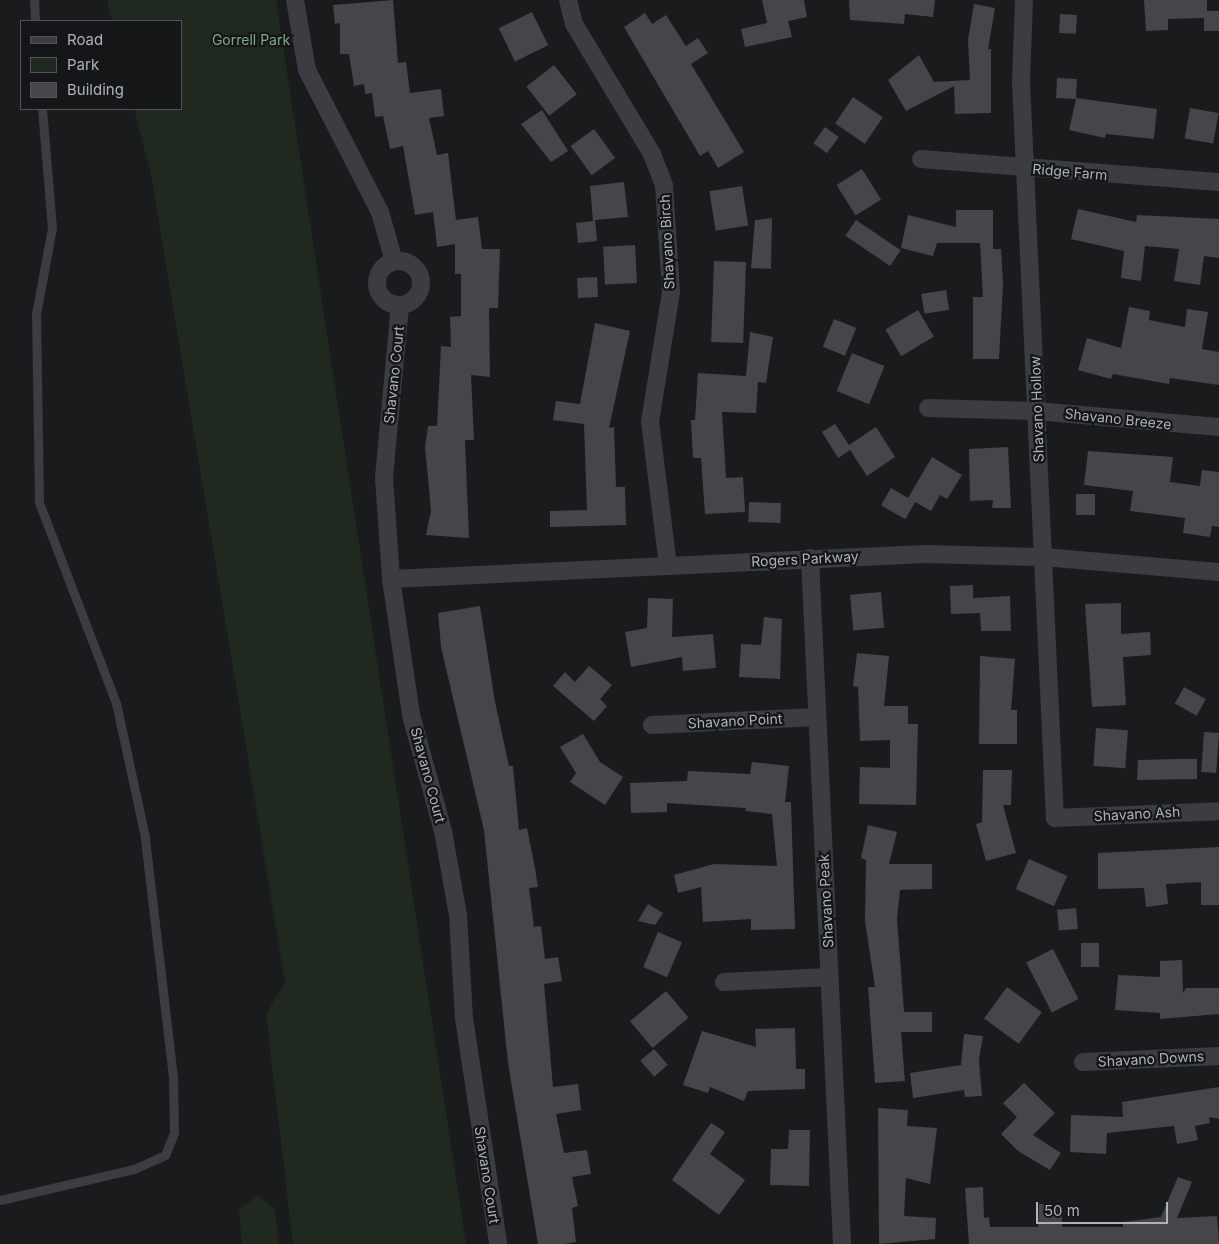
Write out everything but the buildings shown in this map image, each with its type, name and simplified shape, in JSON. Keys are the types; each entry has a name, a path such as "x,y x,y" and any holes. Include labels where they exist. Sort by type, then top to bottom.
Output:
{"street":[{"path":"295,0 308,70 380,212 394,262"},
{"name":"Shavano Birch","path":"568,0 574,24 652,154 664,186 671,292 650,421 666,517 668,566"},
{"name":"Shavano Hollow","path":"1024,0 1025,168 1055,818"},
{"name":"Ridge Farm","path":"921,159 1219,182"},
{"path":"394,262 410,264 420,276 419,292 400,305 385,300 378,286 381,270 394,262"},
{"name":"Shavano Court","path":"400,305 384,478 391,579 412,715 443,831 458,915 464,1018 498,1244"},
{"name":"Shavano Breeze","path":"928,408 1036,411 1219,427"},
{"name":"Rogers Parkway","path":"391,579 925,554 1043,557 1219,572"},
{"name":"Shavano Peak","path":"810,558 842,1244"},
{"name":"Shavano Point","path":"652,725 817,717"},
{"name":"Shavano Ash","path":"1055,818 1219,810"},
{"path":"724,982 829,978"},
{"name":"Shavano Downs","path":"1083,1062 1219,1056"}],"lane":[{"path":"34,0 35,20"},
{"path":"0,1200 134,1169 165,1155 174,1133 173,1077 145,837 116,702 39,502 36,314 52,228 42,110"}],"green space":[{"name":"Gorrell Park","path":"107,0 276,0 466,1244 293,1244 266,1014 285,982 151,174 134,110 182,110 182,20 112,20"},
{"path":"258,1195 275,1209 279,1244 242,1244 239,1210"}]}
